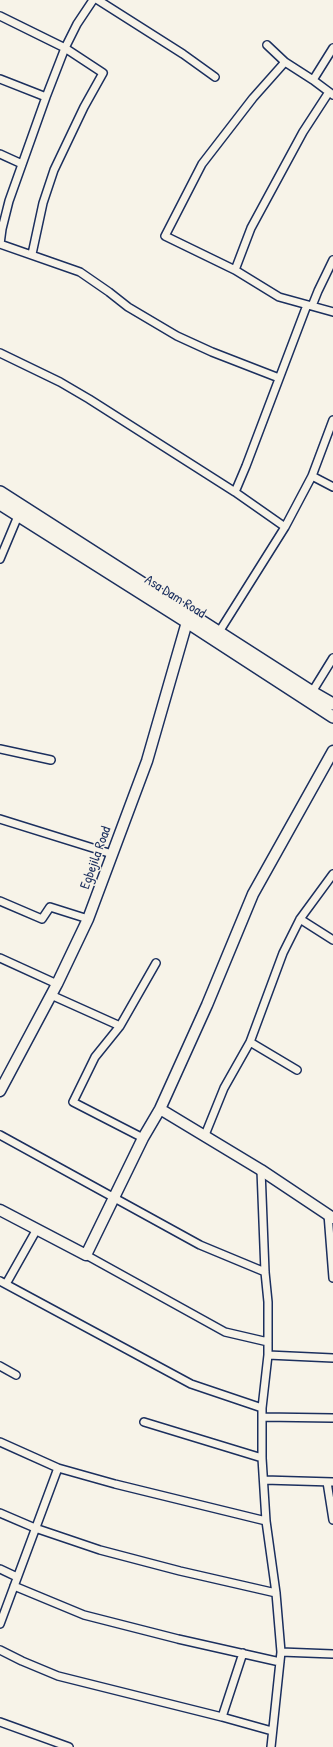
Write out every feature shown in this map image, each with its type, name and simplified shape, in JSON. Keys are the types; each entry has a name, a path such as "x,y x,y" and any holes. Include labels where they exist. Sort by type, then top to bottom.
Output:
{"main road":[{"name":"Asa Dam Road","path":"0,492 333,704"},
{"name":"Asa Dam Road","path":"0,504 187,622 333,717"}],"street":[{"path":"93,0 77,24 65,48 46,97 9,201 2,228 0,244 80,272 128,307 177,336 212,352 279,378"},
{"path":"98,0 183,54 215,77"},
{"path":"0,16 65,48 103,73 84,107 54,170 43,203 32,254"},
{"path":"235,270 251,228 303,132 331,93 285,62 267,45"},
{"path":"313,80 333,48"},
{"path":"285,62 254,98 202,164 165,236 235,270 279,297 333,312"},
{"path":"0,79 46,97"},
{"path":"0,154 22,164"},
{"path":"235,492 279,378 310,306 333,260"},
{"path":"0,353 60,382 83,395 235,492 285,527"},
{"path":"218,632 285,527 312,476 333,420"},
{"path":"312,476 333,487"},
{"path":"0,559 18,516"},
{"name":"Egbejila Road","path":"0,1091 57,984 88,920 147,761 187,622"},
{"path":"312,692 333,658"},
{"path":"0,749 50,760"},
{"path":"86,1255 143,1138 160,1109 207,1005 253,894 333,752"},
{"path":"0,819 112,854"},
{"path":"205,1135 224,1088 250,1042 283,953 300,919 333,874"},
{"path":"0,901 42,919 50,906 88,920"},
{"path":"300,919 333,940"},
{"path":"0,958 57,984"},
{"path":"143,1138 72,1102 94,1057 120,1026 156,963"},
{"path":"50,995 120,1026"},
{"path":"250,1042 297,1070"},
{"path":"160,1109 261,1170 330,1216 333,1278"},
{"path":"0,1135 200,1245 265,1272"},
{"path":"261,1170 265,1272 268,1302 268,1355 262,1408 262,1458 266,1521 276,1593 281,1652 271,1747"},
{"path":"0,1210 86,1255 225,1332 268,1342"},
{"path":"37,1229 3,1283 191,1384 262,1408"},
{"path":"268,1355 333,1358"},
{"path":"0,1366 16,1375"},
{"path":"262,1417 333,1418"},
{"path":"144,1422 262,1458"},
{"path":"0,1442 58,1468 115,1484 266,1521"},
{"path":"0,1624 58,1468"},
{"path":"264,1480 330,1482 333,1520"},
{"path":"0,1513 35,1528 107,1552 180,1571 276,1593"},
{"path":"0,1569 18,1577"},
{"path":"14,1586 84,1615 178,1640 280,1662"},
{"path":"0,1650 58,1676 222,1717 272,1732"},
{"path":"281,1652 333,1654"},
{"path":"222,1717 242,1653"},
{"path":"0,1722 69,1747"}]}
